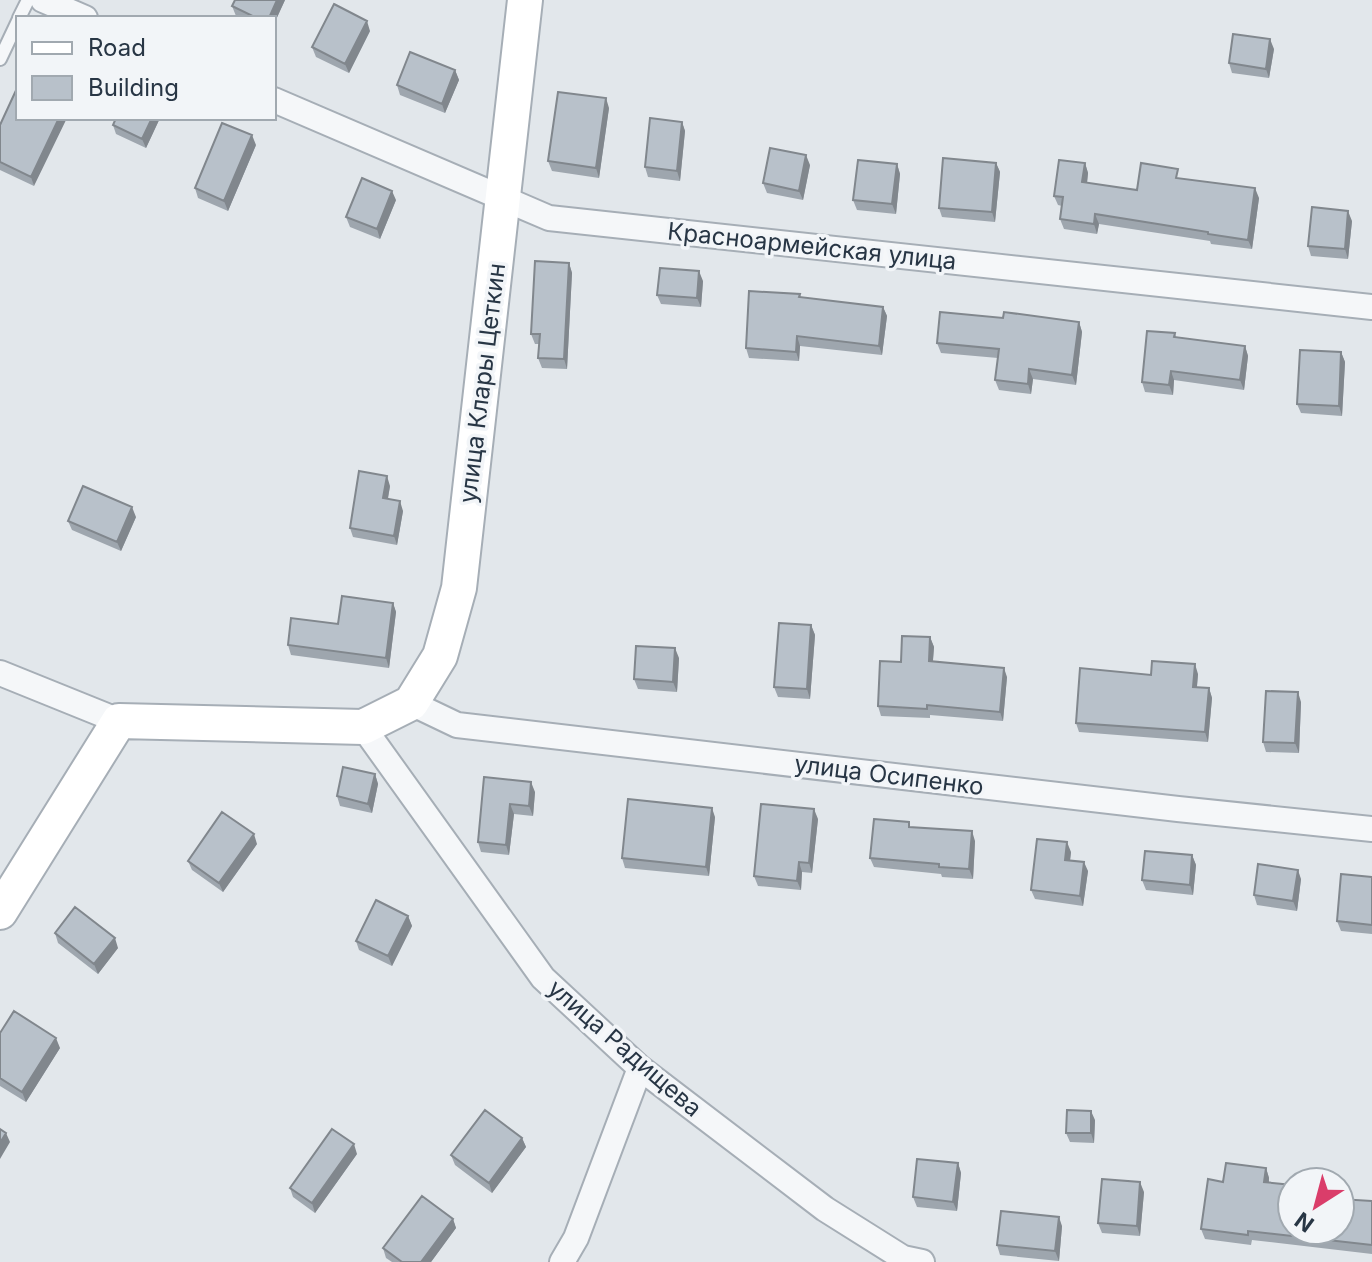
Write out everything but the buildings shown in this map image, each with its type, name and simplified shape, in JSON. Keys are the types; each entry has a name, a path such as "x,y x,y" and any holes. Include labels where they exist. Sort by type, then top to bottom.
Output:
{"street":[{"path":"43,0 80,16"},
{"name":"улица Клары Цеткин","path":"411,703 440,656 459,588 525,0"},
{"name":"Красноармейская улица","path":"276,101 549,218 1372,307"},
{"path":"0,673 119,721 363,727 411,703"},
{"name":"улица Осипенко","path":"411,703 457,725 1372,829"},
{"path":"0,912 119,721"},
{"name":"улица Радищева","path":"363,727 543,978 640,1068 825,1209 903,1258 922,1262"},
{"path":"562,1262 576,1238 640,1068"}],"lane":[{"path":"0,59 16,25"}]}
